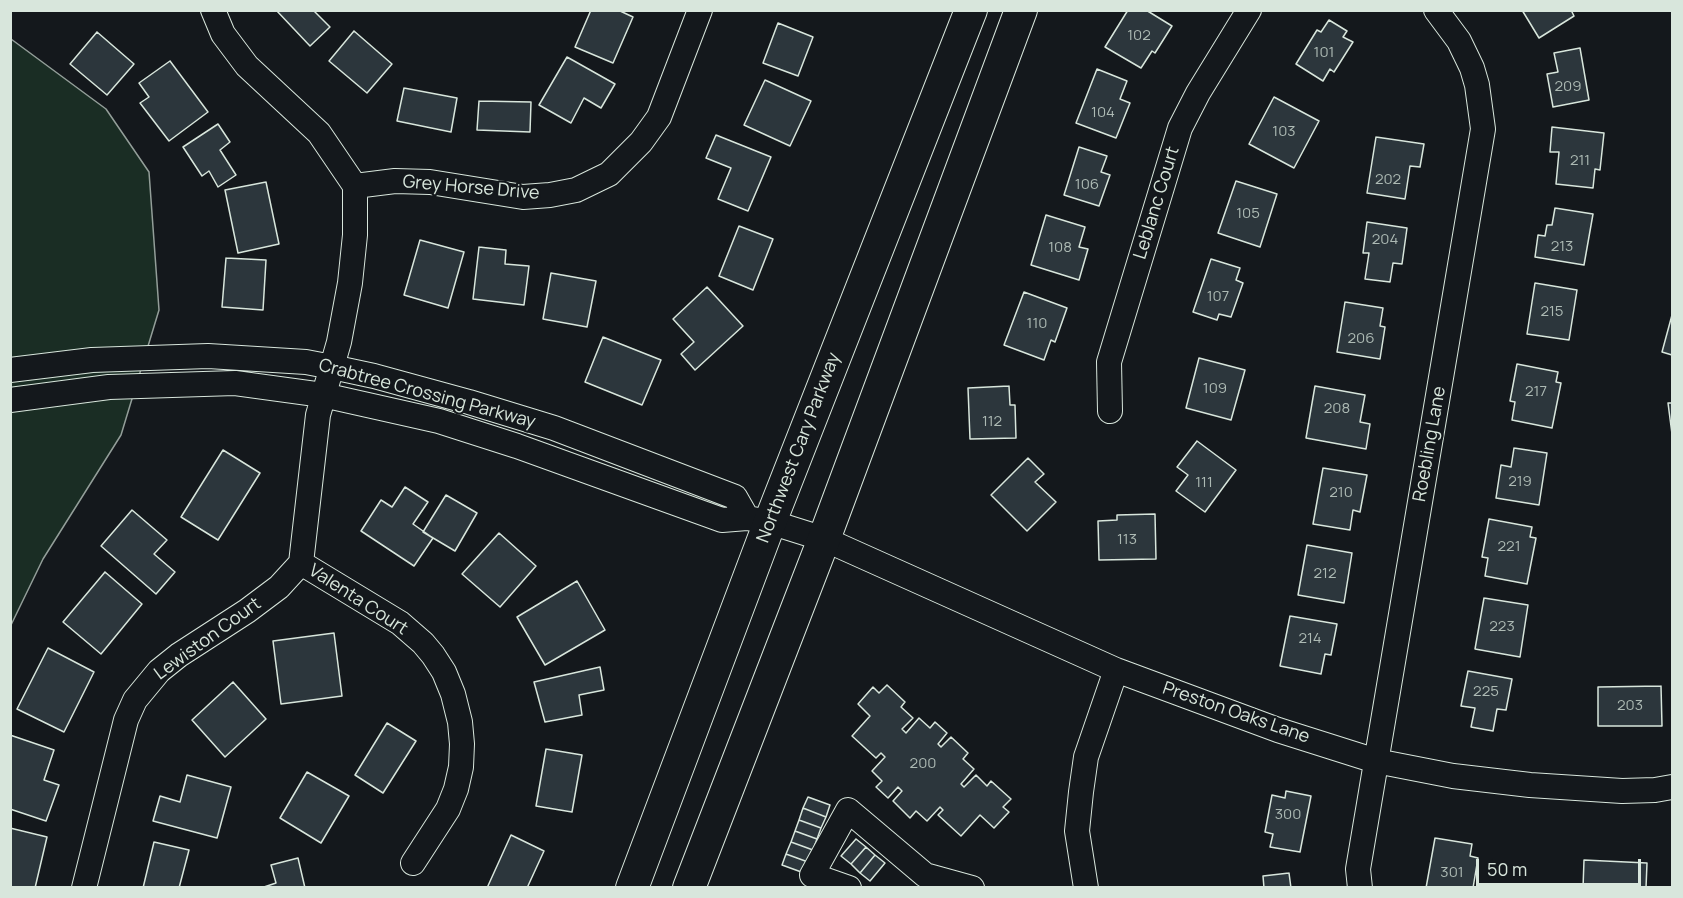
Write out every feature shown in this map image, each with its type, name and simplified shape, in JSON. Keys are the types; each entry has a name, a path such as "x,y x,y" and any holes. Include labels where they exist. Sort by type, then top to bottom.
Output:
{"main road":[{"name":"Northwest Cary Parkway","path":"632,888 758,520 971,10"},
{"path":"689,888 824,539 1021,10"}],"street":[{"path":"213,10 223,34 241,58 319,133 355,186 355,235 350,283 339,342 318,415 301,563"},
{"name":"Grey Horse Drive","path":"355,186 395,181 430,182 523,197 576,190 609,174 641,142 659,117 700,10"},
{"name":"Leblanc Court","path":"1110,411 1109,362 1180,128 1198,93 1250,10"},
{"name":"Roebling Lane","path":"1360,888 1358,869 1483,129 1472,68 1459,41 1436,10"},
{"name":"Crabtree Crossing Parkway","path":"10,370 92,360 208,356 306,362 332,367 469,402 554,428 735,497 758,520"},
{"name":"Crabtree Crossing Parkway","path":"10,400 109,387 197,383 235,383 323,395 475,431 722,519 758,520 824,539"},
{"name":"Preston Oaks Lane","path":"824,539 1116,670 1278,730 1376,760 1453,776 1530,785 1622,791 1672,787"},
{"name":"Valenta Court","path":"301,563 400,623 433,655 444,672 453,694 460,722 462,744 461,767 456,789 448,809 413,863"},
{"name":"Lewiston Court","path":"84,888 126,720 135,700 159,671 178,655 247,611 279,587 301,563"},
{"path":"1082,886 1077,831 1086,757 1116,670"},
{"path":"849,888 812,875 848,810 925,875 939,884 972,888"}],"green space":[{"path":"11,39 106,109 149,172 159,310 121,435 43,559 11,625"}],"building":[{"path":"276,10 313,10 330,27 310,46"},
{"path":"591,10 618,10 633,17 613,63 575,47"},
{"path":"1128,10 1146,10 1172,26 1155,53 1152,51 1141,68 1105,47"},
{"path":"1522,10 1571,10 1574,16 1539,38"},
{"path":"1329,20 1347,31 1343,37 1353,42 1334,72 1330,69 1323,81 1296,64 1317,30 1321,32"},
{"path":"778,23 813,37 798,76 763,63"},
{"path":"354,31 392,64 367,93 329,61"},
{"path":"97,32 134,64 107,95 70,64"},
{"path":"1580,48 1589,100 1553,107 1547,74 1558,72 1554,53"},
{"path":"567,57 615,84 601,108 584,98 571,123 539,105"},
{"path":"170,61 208,112 169,141 140,103 149,97 139,83"},
{"path":"1097,69 1127,81 1120,99 1130,103 1116,138 1076,123"},
{"path":"765,80 811,101 790,146 744,125"},
{"path":"404,88 457,98 451,132 397,121"},
{"path":"1274,97 1319,121 1294,168 1249,144"},
{"path":"479,101 531,102 530,132 477,130"},
{"path":"218,124 230,142 220,150 236,175 218,187 209,171 202,176 183,147"},
{"path":"1552,127 1604,133 1600,170 1595,169 1593,188 1556,184 1559,152 1550,152"},
{"path":"716,135 771,157 748,211 718,199 731,168 706,158"},
{"path":"1376,137 1424,144 1420,167 1410,166 1405,199 1367,193"},
{"path":"1079,147 1107,156 1101,172 1110,175 1099,206 1064,195"},
{"path":"1236,181 1277,194 1260,247 1218,233"},
{"path":"266,182 279,244 238,253 225,190"},
{"path":"1555,208 1593,214 1584,265 1535,257 1538,235 1545,236 1547,225 1552,225"},
{"path":"1046,215 1085,227 1079,247 1088,249 1079,280 1031,265"},
{"path":"1367,222 1407,228 1402,264 1393,263 1390,282 1365,279 1369,253 1363,253"},
{"path":"739,226 773,239 753,290 719,276"},
{"path":"420,240 464,252 448,308 404,295"},
{"path":"479,247 506,250 505,264 529,266 524,305 473,299"},
{"path":"226,258 266,260 263,310 222,307"},
{"path":"1211,259 1240,268 1236,280 1243,283 1231,317 1219,314 1217,320 1193,312"},
{"path":"551,273 596,281 587,327 543,319"},
{"path":"1535,283 1577,290 1569,340 1527,334"},
{"path":"707,287 743,326 695,370 681,354 694,342 673,319"},
{"path":"1024,292 1067,308 1055,342 1051,340 1044,360 1004,345"},
{"path":"1345,302 1383,308 1380,326 1385,327 1380,359 1337,352"},
{"path":"1672,315 1672,355 1662,352"},
{"path":"603,337 661,360 642,405 585,382"},
{"path":"1199,358 1245,370 1231,420 1186,408"},
{"path":"1517,364 1558,372 1556,382 1561,383 1552,428 1512,420 1515,402 1510,401"},
{"path":"1009,386 1010,405 1015,405 1016,438 970,439 968,388"},
{"path":"1315,386 1365,395 1360,422 1370,424 1366,449 1306,438"},
{"path":"1668,403 1672,403 1672,434"},
{"path":"1197,441 1236,470 1205,512 1176,491 1188,475 1177,467"},
{"path":"1514,448 1547,453 1539,505 1496,498 1501,465 1511,467"},
{"path":"223,450 260,473 218,540 181,517"},
{"path":"1028,458 1044,474 1035,482 1056,502 1027,531 991,495"},
{"path":"1323,468 1367,475 1360,512 1353,510 1350,530 1313,524"},
{"path":"405,487 428,502 413,524 433,538 414,566 361,531 381,500 392,507"},
{"path":"446,495 477,513 455,551 423,532"},
{"path":"132,510 167,540 154,554 175,572 156,594 101,546"},
{"path":"1155,514 1156,559 1099,560 1098,521 1117,520 1117,515"},
{"path":"1489,519 1532,527 1530,537 1536,538 1527,584 1485,576 1488,558 1482,557"},
{"path":"499,533 536,566 500,607 462,574"},
{"path":"1307,545 1352,553 1344,603 1298,595"},
{"path":"105,572 142,604 101,654 63,622"},
{"path":"577,581 605,630 545,665 517,617"},
{"path":"1484,598 1528,605 1520,657 1475,649"},
{"path":"1290,616 1337,624 1331,655 1325,654 1321,674 1280,666"},
{"path":"334,633 342,696 281,704 273,641"},
{"path":"48,648 94,672 64,732 17,709"},
{"path":"600,667 604,690 579,695 582,715 545,722 534,682"},
{"path":"1468,671 1512,679 1506,710 1497,709 1493,731 1471,727 1475,708 1461,706"},
{"path":"233,682 266,719 225,757 192,720"},
{"path":"887,685 905,702 901,707 913,718 902,729 906,733 919,718 930,728 935,722 947,733 938,744 941,747 951,737 968,753 963,759 974,769 961,784 964,787 976,775 987,786 991,781 1011,799 1003,807 1009,812 994,828 980,815 961,836 938,815 943,810 940,807 927,821 916,811 910,818 893,801 902,791 898,787 888,798 876,787 882,781 872,771 885,757 881,753 876,758 852,736 870,716 858,704 873,687 879,693"},
{"path":"1661,686 1662,726 1598,726 1598,687"},
{"path":"387,723 416,741 383,793 355,775"},
{"path":"10,735 54,750 44,780 59,785 46,821 10,809"},
{"path":"546,749 582,755 572,812 536,806"},
{"path":"307,772 349,796 321,843 280,818"},
{"path":"187,775 231,787 217,838 153,821 160,796 180,802"},
{"path":"1286,791 1311,796 1300,852 1270,847 1273,834 1265,832 1272,795 1285,798"},
{"path":"808,797 830,805 826,817 803,808"},
{"path":"803,808 826,817 821,828 799,820"},
{"path":"799,820 821,828 817,839 795,831"},
{"path":"10,828 47,837 35,888 10,888"},
{"path":"795,831 817,839 813,850 791,842"},
{"path":"511,835 544,851 527,888 487,888"},
{"path":"1435,838 1472,844 1470,856 1478,858 1473,888 1426,888"},
{"path":"856,839 866,847 851,864 841,856"},
{"path":"154,842 189,850 179,888 143,888"},
{"path":"791,842 813,850 808,862 786,854"},
{"path":"866,847 875,855 860,873 851,864"},
{"path":"786,854 808,862 804,873 782,865"},
{"path":"875,855 885,863 870,881 860,873"},
{"path":"298,858 305,888 261,888 276,883 271,865"},
{"path":"1584,860 1647,863 1646,888 1583,888"},
{"path":"1289,873 1291,888 1264,888 1263,876"}]}
